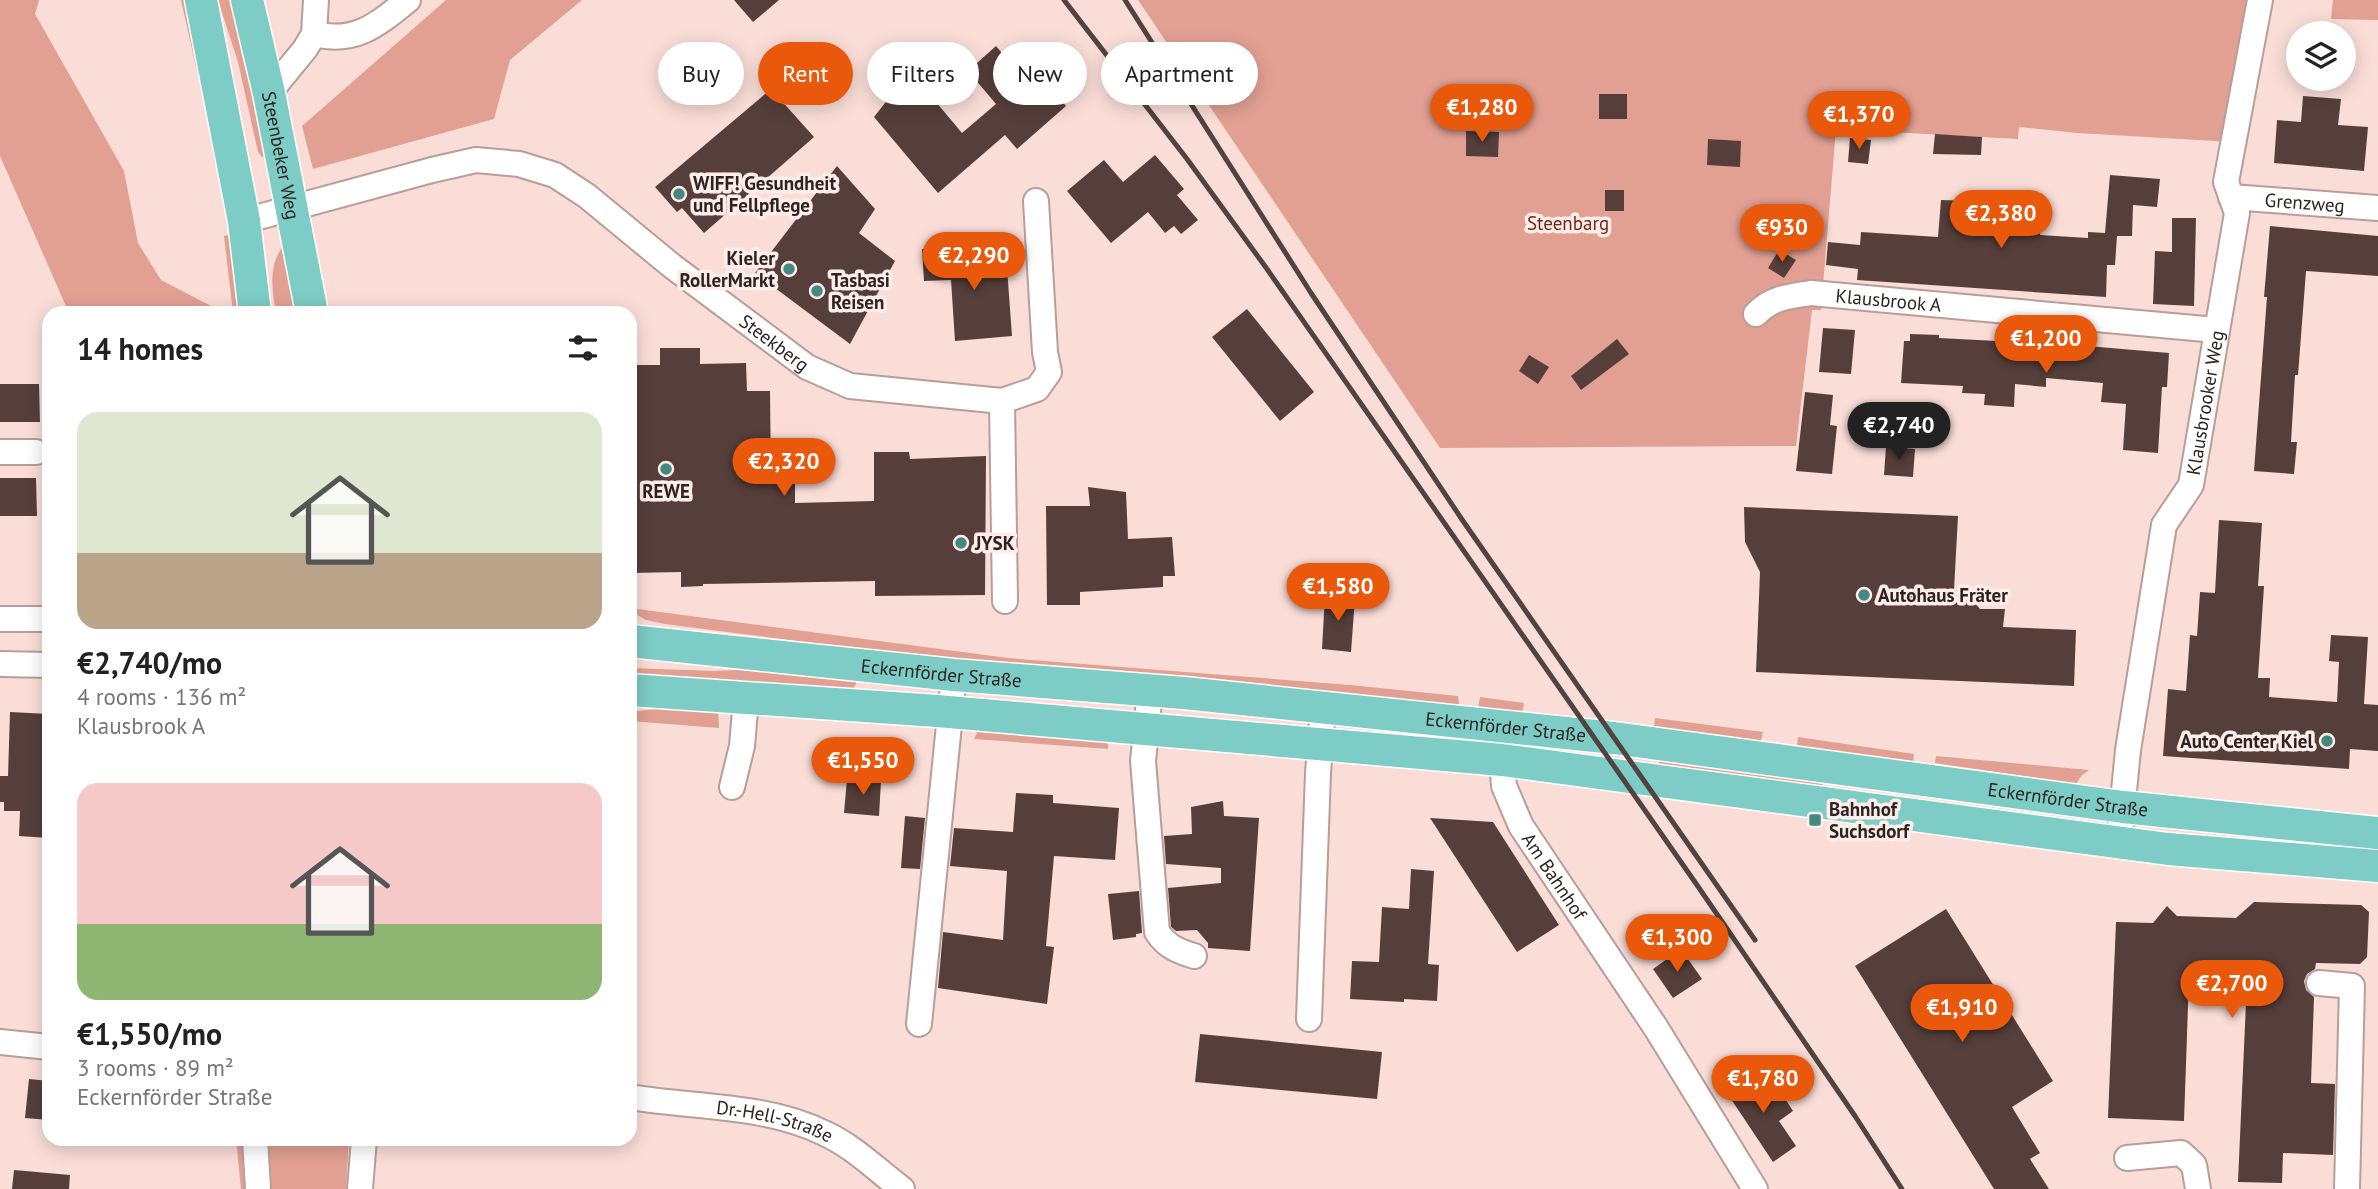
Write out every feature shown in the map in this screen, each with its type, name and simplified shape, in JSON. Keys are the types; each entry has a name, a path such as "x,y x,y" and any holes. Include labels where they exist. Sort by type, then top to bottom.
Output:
{"main road":[{"path":"201,0 244,221 254,306"},
{"name":"Steenbeker Weg","path":"247,0 269,93 311,306"},
{"name":"Eckernförder Straße","path":"637,641 1663,743 2123,807 2378,833"},
{"name":"Eckernförder Straße","path":"637,690 949,713 1502,760 2168,849 2378,866"}],"street":[{"path":"269,93 314,34 316,0"},
{"path":"314,34 330,38 359,33 382,21 408,0"},
{"name":"Klausbrooker Weg","path":"2119,842 2128,750 2164,525 2191,485 2237,213 2226,182 2260,0"},
{"name":"Steekberg","path":"244,221 476,160 519,164 555,175 587,195 672,266 807,368 850,386 1002,401 1037,389 1049,372 1045,352 1036,201"},
{"name":"Grenzweg","path":"2231,197 2378,208"},
{"name":"Klausbrook A","path":"1756,314 1767,303 1787,296 1811,293 2216,330"},
{"path":"1002,401 1005,601"},
{"path":"0,452 36,452"},
{"path":"0,619 42,618"},
{"path":"0,664 42,665"},
{"path":"919,1024 954,674"},
{"path":"1150,691 1143,761 1157,932 1165,944 1194,956"},
{"path":"732,787 742,746 746,698"},
{"path":"1309,1020 1323,708"},
{"name":"Am Bahnhof","path":"1506,727 1502,760 1504,786 1521,825 1656,1028 1755,1189"},
{"path":"2319,983 2352,986 2347,1189"},
{"path":"0,1042 42,1046"},
{"name":"Dr.-Hell-Straße","path":"637,1098 763,1112 804,1124 843,1144 902,1189"},
{"path":"255,1146 258,1189"},
{"path":"360,1189 363,1146"},
{"path":"2127,1158 2180,1153 2194,1165 2198,1189"}],"green space":[{"path":"0,0 39,0 35,14 124,171 138,243 161,280 211,306 66,306 0,156"},
{"path":"181,0 187,0 220,165 215,165"},
{"path":"218,0 232,0 269,156 262,157 258,152 238,62"},
{"path":"446,0 582,0 510,60 494,119 313,169 302,126"},
{"name":"Steenbarg","path":"1138,0 2260,0 2233,142 2019,127 2018,139 1836,129 1821,310 1812,310 1796,446 1440,448 1209,105 1258,105 1258,42 1166,42"},
{"path":"2333,0 2378,0 2378,20 2331,19"},
{"path":"229,235 237,306 232,306 224,236"},
{"path":"283,246 296,306 275,306 273,270"},
{"path":"637,609 1008,658 1458,696 1459,705 898,654 646,620 637,615"},
{"path":"637,668 715,671 753,669 856,680 854,688 848,690 637,676"},
{"path":"1480,697 1524,703 1522,713 1478,708"},
{"path":"681,706 718,708 719,728 637,722 637,711"},
{"path":"1655,718 1763,732 1761,741 1654,728"},
{"path":"980,727 1108,740 1108,749 974,739"},
{"path":"1798,737 1914,754 1913,763 1797,746"},
{"path":"1936,756 2089,770 2076,784 1935,763"},
{"path":"1660,757 1824,779 1822,787 1658,766"},
{"path":"237,1146 245,1146 249,1189 241,1189"},
{"path":"266,1146 349,1146 346,1189 269,1189"}],"building":[{"path":"734,0 779,0 753,22"},
{"path":"993,49 993,100 979,84 979,61"},
{"path":"1599,94 1627,94 1627,119 1599,119"},
{"path":"2303,96 2341,99 2338,125 2368,127 2364,171 2274,163 2277,120 2301,122"},
{"path":"758,100 758,105 785,105 814,137 704,233 682,208 677,212 655,187"},
{"path":"883,105 939,105 962,133 995,105 1066,106 1017,149 1005,135 938,193 874,117"},
{"path":"1466,131 1499,132 1498,157 1466,156"},
{"path":"1935,134 1982,137 1981,155 1933,154"},
{"path":"1850,138 1871,140 1868,164 1848,162"},
{"path":"1708,139 1741,141 1740,167 1707,165"},
{"path":"1155,155 1184,189 1177,195 1198,220 1181,234 1174,226 1165,233 1148,212 1111,243 1067,191 1104,160 1123,182"},
{"path":"837,166 875,209 859,233 895,261 850,344 755,273"},
{"path":"2110,175 2160,179 2157,207 2133,205 2132,236 2117,236 2115,265 2107,265 2106,297 1857,280 1858,269 1826,265 1828,242 1860,245 1861,232 1938,237 1941,200 1973,201 1971,225 2014,227 2015,212 2042,214 2040,235 2088,238 2088,232 2105,233"},
{"path":"1605,190 1624,190 1624,211 1605,211"},
{"path":"2172,218 2196,218 2194,306 2153,304 2155,251 2172,252"},
{"path":"2270,226 2378,236 2378,276 2306,271 2291,442 2297,442 2294,474 2254,471"},
{"path":"947,248 948,258 1006,254 1012,336 955,341 951,280 924,281 922,249"},
{"path":"1779,250 1796,260 1784,278 1768,268"},
{"path":"1247,309 1314,392 1280,421 1212,337"},
{"path":"1823,328 1855,330 1851,374 1819,372"},
{"path":"1910,334 2169,353 2167,387 2162,387 2158,453 2123,450 2126,404 2101,402 2103,383 2046,378 2046,387 2015,384 2014,407 1984,405 1985,394 1962,393 1963,386 1901,383 1904,341 1910,341"},
{"path":"1617,339 1629,354 1581,390 1571,376"},
{"path":"660,348 700,348 700,364 746,363 747,391 770,391 771,478 795,477 795,503 874,501 874,452 909,452 910,459 986,456 985,595 875,596 875,581 703,584 681,587 681,572 637,573 637,365 660,365"},
{"path":"1529,355 1549,367 1538,384 1519,371"},
{"path":"0,384 39,384 40,422 0,422"},
{"path":"1805,392 1833,395 1830,425 1837,426 1832,474 1796,471"},
{"path":"1886,447 1915,449 1913,477 1884,475"},
{"path":"0,478 36,478 37,516 0,516"},
{"path":"1088,487 1126,492 1128,539 1172,537 1175,576 1163,576 1163,587 1080,592 1080,605 1047,605 1046,506 1090,506"},
{"name":"Autohaus Fräter","path":"1744,507 1958,516 1954,590 1965,591 1980,609 2005,609 2003,627 2076,630 2074,686 1756,672 1760,572 1745,542"},
{"path":"2219,520 2262,523 2258,586 2264,586 2258,678 2270,678 2269,697 2337,702 2339,662 2329,661 2331,635 2368,637 2364,704 2378,705 2378,751 2350,749 2349,769 2163,756 2168,689 2186,691 2190,635 2197,636 2200,592 2215,593"},
{"path":"1325,595 1355,598 1351,652 1322,649"},
{"path":"10,712 42,714 42,838 19,836 20,811 4,811 4,802 0,802 0,776 8,776"},
{"path":"847,779 881,781 879,816 844,813"},
{"path":"1016,793 1053,795 1053,803 1119,808 1115,860 1054,856 1046,946 1054,947 1047,1004 938,988 943,932 1003,940 1007,871 950,866 954,828 1013,832"},
{"path":"1223,801 1224,816 1259,818 1250,951 1208,948 1208,943 1197,930 1176,931 1171,927 1168,888 1221,883 1221,868 1166,864 1164,836 1192,834 1191,807"},
{"path":"905,816 925,818 920,869 901,868"},
{"path":"1430,818 1493,822 1559,925 1517,952"},
{"path":"1411,869 1434,871 1428,964 1439,965 1437,1001 1350,999 1352,961 1379,962 1382,907 1409,909"},
{"path":"1139,891 1142,933 1136,934 1136,937 1113,940 1108,894"},
{"path":"2254,902 2361,905 2369,912 2367,957 2360,964 2316,963 2315,969 2307,974 2304,981 2306,990 2314,997 2311,1083 2335,1084 2333,1155 2283,1153 2282,1183 2238,1182 2247,980 2189,977 2184,1121 2108,1118 2116,922 2153,923 2167,906 2177,916 2236,918"},
{"path":"1946,909 2053,1081 2012,1107 2040,1153 2030,1159 2049,1189 1994,1189 1855,966"},
{"path":"1681,949 1702,979 1673,998 1653,969"},
{"path":"1200,1034 1382,1052 1377,1099 1195,1082"},
{"path":"1753,1072 1765,1091 1782,1094 1793,1111 1779,1121 1796,1146 1773,1162 1725,1090"},
{"path":"29,1079 42,1080 42,1119 25,1118"},
{"path":"14,1170 70,1175 69,1189 12,1189"}],"railway":[{"path":"1064,0 1187,159 1267,269 1697,885 1902,1189"},
{"path":"1125,0 1311,293 1463,521 1755,940"}],"place":[{"name":"WIFF! Gesundheit und Fellpflege","path":"679,194"},
{"name":"Kieler RollerMarkt","path":"789,269"},
{"name":"Tasbasi Reisen","path":"817,291"},
{"name":"REWE","path":"666,469"},
{"name":"JYSK","path":"961,543"},
{"name":"Autohaus Fräter","path":"1864,595"},
{"name":"Auto Center Kiel","path":"2327,741"},
{"name":"Bahnhof Suchsdorf","path":"1815,820"}]}
